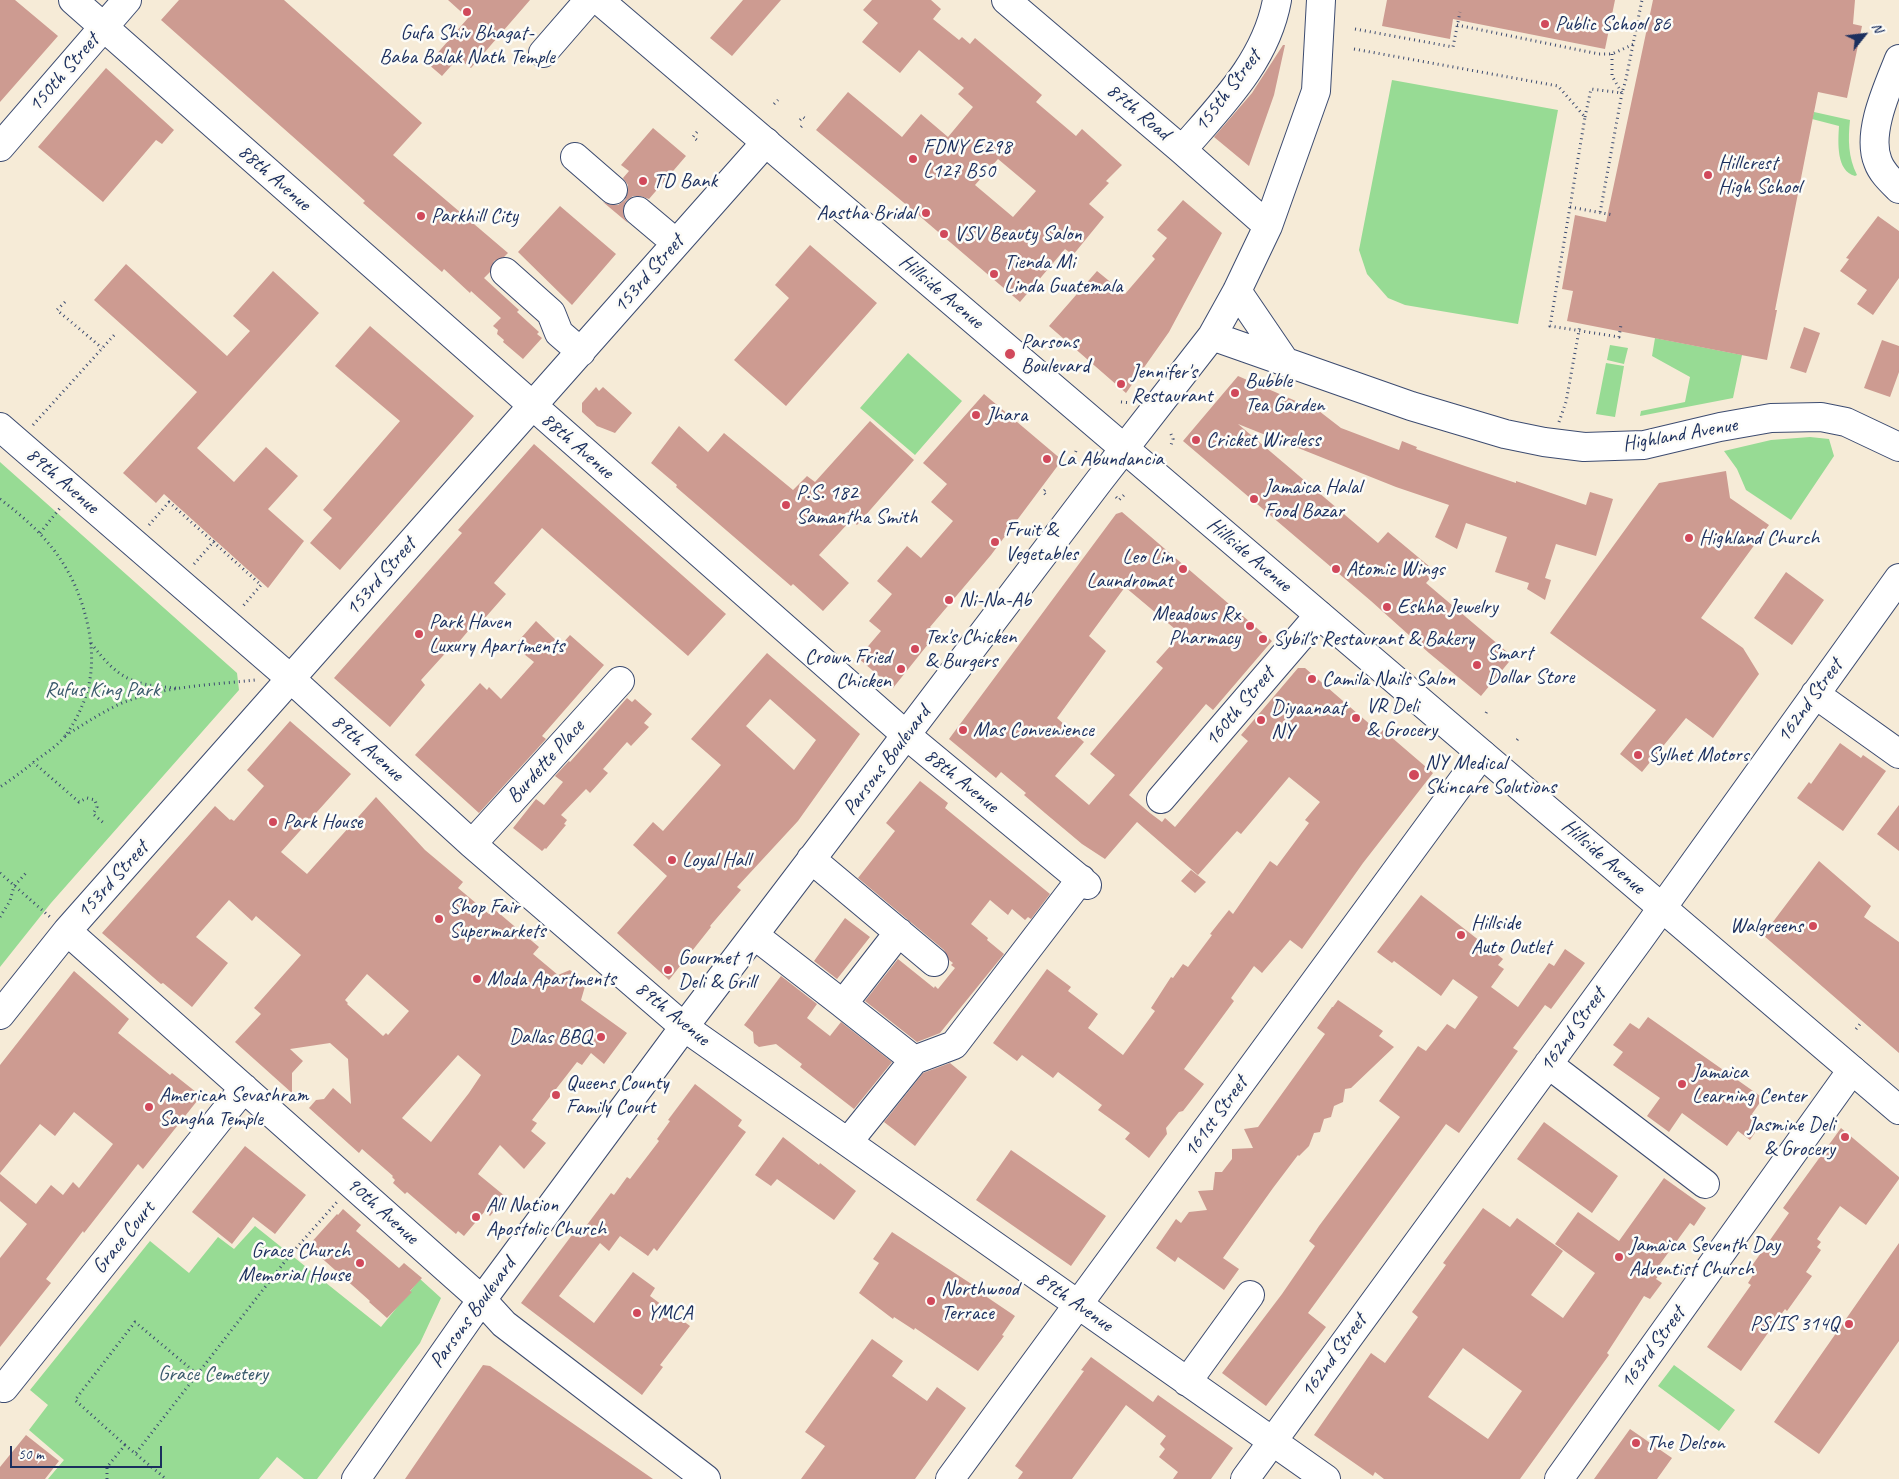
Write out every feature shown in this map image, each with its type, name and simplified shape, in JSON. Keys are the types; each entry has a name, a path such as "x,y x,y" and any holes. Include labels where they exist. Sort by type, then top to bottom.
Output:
{"street":[{"name":"88th Avenue","path":"73,0 906,735 1084,882 954,1045 914,1060"},
{"name":"150th Street","path":"0,146 127,0"},
{"path":"543,53 589,0"},
{"name":"Hillside Avenue","path":"599,0 1899,1110"},
{"name":"87th Road","path":"1006,0 1268,226"},
{"name":"155th Street","path":"1182,150 1247,72 1265,39 1277,0"},
{"name":"Parsons Boulevard","path":"356,1479 482,1300 684,1026 1124,448 1212,336 1237,291 1268,226 1316,91 1321,0"},
{"path":"1899,59 1879,116 1873,145 1878,163 1899,189"},
{"name":"153rd Street","path":"0,1014 60,925 291,679 766,142"},
{"path":"575,157 613,190"},
{"path":"638,211 676,243"},
{"path":"505,272 551,314 558,333 580,352"},
{"path":"1237,291 1286,363"},
{"name":"Highland Avenue","path":"1212,336 1420,409 1505,434 1544,442 1584,446 1644,445 1720,427 1771,418 1821,417 1846,422 1899,447"},
{"name":"89th Avenue","path":"0,427 291,679 472,844 684,1026 1326,1479"},
{"name":"162nd Street","path":"1245,1479 1662,908 1899,578"},
{"name":"160th Street","path":"1161,800 1319,615"},
{"name":"Burdette Place","path":"472,844 620,681"},
{"path":"1816,694 1899,754"},
{"name":"161st Street","path":"950,1479 1482,754"},
{"path":"811,859 934,962"},
{"name":"90th Avenue","path":"60,925 482,1300 504,1324 706,1479"},
{"path":"843,1004 899,932"},
{"path":"754,935 914,1060 848,1142"},
{"path":"1548,1064 1705,1184"},
{"name":"163rd Street","path":"1559,1479 1852,1070"},
{"name":"Grace Court","path":"2,1387 244,1088"},
{"path":"1187,1382 1250,1294"}],"path":[{"path":"1600,212 1622,93 1642,0"},
{"path":"1355,29 1453,47 1460,12"},
{"path":"1457,25 1598,54 1612,54 1634,44"},
{"path":"1354,49 1558,86 1585,118"},
{"path":"1612,54 1612,76 1622,93"},
{"path":"1621,326 1618,337 1550,326 1591,89 1622,93"},
{"path":"774,104 778,100"},
{"path":"800,120 804,117 807,120"},
{"path":"697,132 693,137 698,141"},
{"path":"1570,207 1613,215"},
{"path":"65,302 58,310 102,348"},
{"path":"1558,425 1566,402 1580,324"},
{"path":"33,425 116,333"},
{"path":"1142,377 1146,372 1150,375"},
{"path":"1171,434 1173,439 1171,445"},
{"path":"1076,451 1073,458 1076,460"},
{"path":"1045,490 1043,492 1046,495"},
{"path":"1120,500 1125,494"},
{"path":"0,499 18,512 40,534 62,561 78,588 91,642 92,669 88,689 80,710 65,737"},
{"path":"148,526 169,502 214,541 261,585 241,608"},
{"path":"40,534 62,506"},
{"path":"193,566 214,541"},
{"path":"91,642 105,662 116,672 142,683 180,688"},
{"path":"0,787 88,721 122,703 180,688 258,680"},
{"path":"33,762 79,802 89,797 95,800 97,808 93,814 105,824"},
{"path":"0,917 10,901 14,886 27,872"},
{"path":"0,873 60,925"},
{"path":"1856,1029 1860,1024"},
{"path":"136,1453 290,1255 343,1196"},
{"path":"166,1479 75,1400 135,1322 197,1374"},
{"path":"107,1479 108,1466 125,1445"}],"green space":[{"path":"1392,80 1558,110 1518,324 1405,305 1388,298 1367,274 1359,250"},
{"path":"1814,112 1850,120 1849,148 1857,175 1849,173 1841,162 1839,126 1812,119"},
{"path":"1655,338 1742,355 1733,398 1640,416 1641,411 1685,402 1690,377 1652,356"},
{"path":"1610,345 1628,348 1624,364 1607,360"},
{"path":"908,353 962,401 915,455 860,408"},
{"path":"1606,363 1624,366 1615,417 1596,414"},
{"path":"1810,437 1829,439 1834,456 1791,520 1746,490 1737,469 1724,451 1771,440"},
{"name":"Rufus King Park","path":"0,462 237,673 239,690 51,903 0,967"},
{"name":"Grace Cemetery","path":"255,1226 381,1327 420,1279 441,1298 420,1343 317,1479 304,1479 277,1457 259,1479 48,1479 64,1460 29,1430 48,1405 30,1390 150,1241 189,1273 218,1237 234,1249"},
{"path":"1674,1365 1735,1410 1719,1431 1658,1386"}],"building":[{"path":"0,0 15,0 58,36 0,102"},
{"path":"179,0 284,0 422,123 393,155 508,253 494,261 490,272 484,278 519,310 517,312 539,332 537,334 542,338 523,359 503,342 504,340 497,334 498,330 493,326 501,318 444,269 442,272 363,203 365,201 161,20"},
{"path":"448,0 530,0 471,68 458,58 442,76 428,64 468,18"},
{"path":"743,0 781,0 732,56 710,38"},
{"path":"872,0 931,0 941,9 933,19 959,40 962,37 970,44 975,38 1042,95 1036,102 1076,136 1082,129 1122,165 1106,181 1109,183 1089,204 1104,217 1073,255 1065,249 1020,302 816,130 848,92 902,137 921,114 948,137 973,107 958,94 964,88 919,50 900,73 862,42 878,23 863,10","holes":["998,159 1036,191 1013,217 975,185"]},
{"name":"Public School 86","path":"1387,0 1615,0 1605,49 1453,19 1450,39 1382,26"},
{"name":"Hillcrest High School","path":"1653,0 1855,0 1853,24 1862,26 1847,98 1818,92 1767,360 1567,321 1573,291 1562,289 1575,215 1606,222"},
{"path":"1283,45 1285,45 1274,95 1249,166 1214,137 1252,93"},
{"path":"106,68 174,130 162,144 156,140 103,202 38,147"},
{"name":"TD Bank","path":"653,128 686,156 649,199 633,196 626,201 623,209 624,217 628,223 603,202 618,205 625,200 628,185 623,178 629,171 621,165"},
{"path":"1183,200 1222,233 1169,332 1126,393 1049,326 1097,271 1125,294 1155,259 1152,256 1167,238 1157,230"},
{"path":"560,206 616,254 572,305 518,252"},
{"path":"1878,216 1899,231 1899,278 1873,315 1857,304 1867,290 1840,271 1849,259 1846,258"},
{"path":"810,245 877,303 786,406 734,360 789,298 775,285"},
{"path":"126,264 227,356 250,331 233,316 273,271 319,313 197,448 234,482 266,447 298,476 268,509 304,541 268,588 164,494 156,503 123,473 197,392 94,300"},
{"path":"370,326 474,416 340,570 310,543 332,518 323,510 400,421 335,366"},
{"path":"1804,327 1820,333 1806,373 1790,368"},
{"path":"1882,340 1899,346 1899,372 1890,397 1864,388"},
{"path":"1238,376 1319,411 1341,428 1399,450 1402,441 1417,447 1416,449 1586,505 1590,492 1613,499 1596,556 1556,544 1545,578 1551,580 1545,600 1527,589 1529,583 1495,572 1507,537 1466,523 1457,549 1435,537 1449,505 1396,487 1238,424 1378,543 1388,532 1436,572 1426,583 1513,657 1481,696 1183,441"},
{"path":"596,387 599,391 603,387 632,413 615,433 597,426 582,412 582,403"},
{"path":"984,394 1062,460 991,555 930,627 937,633 893,688 858,658 881,631 869,621 892,594 877,581 907,546 921,558 953,521 931,502 947,484 923,463"},
{"name":"P.S. 182 Samantha Smith","path":"870,421 914,460 857,525 851,520 819,555 849,583 823,611 793,584 791,586 676,487 677,485 651,463 679,426 708,452 724,433 793,490 807,476 815,482"},
{"path":"534,444 726,614 688,656 542,528 494,583 506,594 477,627 474,624 453,649 451,647 421,680 425,685 390,727 334,678 462,533 458,530"},
{"path":"1726,471 1730,498 1769,525 1701,618 1743,648 1759,674 1713,738 1686,718 1642,772 1620,754 1656,710 1550,633 1659,483"},
{"path":"1122,512 1272,641 1213,710 1206,704 1129,795 1150,813 1162,822 1165,818 1175,827 1248,741 1241,735 1298,668 1305,668 1380,733 1383,730 1433,773 1363,863 1302,949 1290,940 1262,973 1254,966 1231,998 1234,1001 1184,1069 1204,1084 1183,1111 1179,1112 1166,1128 1167,1134 1149,1158 1125,1139 1130,1133 1098,1110 1102,1105 1058,1072 1053,1078 1022,1055 1017,1061 993,1043 1047,969 1071,987 1068,991 1098,1014 1088,1028 1123,1055 1155,1011 1151,1008 1171,977 1173,978 1183,964 1188,967 1229,910 1233,914 1270,861 1277,866 1309,823 1305,820 1320,802 1289,777 1241,834 1237,831 1198,875 1137,822 1105,859 1082,844 1024,795 1026,793 1001,772 996,778 949,739 1116,514","holes":["1125,587 1181,634 1156,662 1163,668 1090,754 1115,775 1089,805 1055,776 1084,742 1057,718 1106,651 1089,636"]},
{"path":"1786,572 1824,600 1792,645 1754,618"},
{"path":"536,621 561,645 570,635 604,665 542,736 546,739 479,813 415,755 480,683 487,690 489,687 501,699 534,662 514,646"},
{"path":"767,653 860,734 798,821 737,887 741,890 710,926 669,980 617,933 667,876 633,845 653,822 663,831 721,765 691,739","holes":["770,699 816,740 794,770 746,726"]},
{"path":"627,698 632,702 635,699 652,714 644,723 649,727 631,746 627,742 603,769 608,773 590,793 586,789 561,815 567,820 564,824 566,825 546,849 542,851 513,828 536,799 544,805 563,782 555,776 570,762"},
{"path":"290,721 351,774 281,852 307,874 376,797 425,850 463,882 458,888 489,914 494,909 539,947 533,954 558,975 570,970 586,983 581,1000 627,1033 604,1064 591,1053 582,1065 577,1062 532,1120 537,1123 531,1131 546,1143 524,1169 500,1145 478,1174 506,1197 490,1216 485,1211 464,1236 458,1231 456,1234 407,1192 405,1194 393,1183 395,1180 393,1176 362,1149 359,1153 309,1108 316,1100 324,1099 333,1088 351,1104 348,1059 330,1043 290,1049 303,1061 292,1073 292,1093 235,1042 261,1014 254,1008 301,955 256,916 252,921 229,900 196,937 228,963 192,1007 163,983 161,984 102,933 215,806 230,820 234,821 264,786 247,770","holes":["367,974 409,1011 388,1035 386,1033 383,1036 347,1004 345,1000","458,1055 481,1075 431,1142 402,1118"]},
{"path":"1840,743 1861,758 1863,755 1886,771 1843,831 1797,798 1809,782 1811,784"},
{"path":"920,781 948,803 945,808 1050,894 1031,919 1028,917 1025,920 1012,909 1008,915 990,900 971,924 1004,954 940,1033 917,1042 865,1001 898,959 934,988 935,986 938,989 955,968 951,965 953,963 949,960 944,950 858,878 895,831 886,823"},
{"path":"1899,805 1899,851 1877,834"},
{"path":"1819,861 1871,906 1864,917 1899,942 1899,1053 1763,935"},
{"path":"1191,870 1206,882 1195,893 1181,881"},
{"path":"1421,895 1503,959 1498,965 1504,969 1491,987 1518,1007 1549,963 1554,966 1565,949 1585,963 1551,1009 1545,1005 1513,1048 1518,1051 1459,1133 1446,1124 1308,1313 1326,1327 1266,1406 1222,1373 1282,1294 1315,1246 1309,1241 1319,1226 1400,1117 1379,1101 1418,1046 1426,1051 1447,1024 1455,1029 1478,997 1453,979 1441,996 1394,961 1392,963 1377,952"},
{"path":"845,918 870,937 837,979 814,961"},
{"path":"74,971 129,1019 118,1033 170,1075 172,1073 201,1096 143,1169 138,1164 84,1233 83,1231 46,1279 51,1283 0,1347 0,1258 27,1224 0,1201 0,1174 36,1204 51,1185 63,1195 73,1182 79,1188 113,1144 74,1112 55,1136 40,1124 0,1173 0,1065"},
{"path":"781,976 817,1004 807,1018 830,1036 841,1022 892,1062 854,1109 800,1067 802,1064 776,1044 759,1047 754,1043 753,1032 744,1025"},
{"path":"1338,1000 1383,1031 1379,1036 1394,1047 1351,1088 1345,1089 1343,1102 1334,1106 1331,1117 1324,1119 1320,1132 1314,1133 1309,1146 1298,1155 1223,1258 1239,1269 1224,1290 1178,1257 1175,1262 1156,1248 1176,1219 1181,1223 1189,1212 1207,1210 1198,1191 1213,1190 1215,1172 1222,1172 1232,1159 1232,1149 1253,1148 1244,1129 1258,1127 1325,1034 1317,1028"},
{"path":"1648,1017 1763,1098 1752,1114 1762,1122 1750,1140 1738,1131 1727,1146 1682,1113 1669,1132 1647,1116 1660,1098 1613,1065 1623,1052 1613,1045 1630,1023 1639,1029"},
{"path":"950,1063 967,1077 915,1146 884,1122 923,1073"},
{"path":"695,1084 742,1120 738,1126 746,1132 657,1251 654,1248 648,1256 620,1236 609,1251 600,1243 559,1296 594,1323 633,1272 655,1288 650,1296 690,1326 660,1365 663,1367 642,1395 521,1303 578,1227 583,1230 611,1193 614,1195 627,1177 630,1179 659,1141 657,1139 670,1121 668,1120"},
{"path":"1544,1122 1618,1176 1592,1213 1517,1159"},
{"path":"1841,1128 1899,1177 1899,1179 1866,1225 1840,1206 1817,1239 1821,1242 1817,1247 1821,1250 1806,1272 1812,1276 1787,1311 1785,1309 1741,1371 1707,1347 1751,1285 1748,1283 1756,1270 1751,1267 1789,1213 1783,1208"},
{"path":"783,1137 856,1191 834,1220 777,1179 771,1186 755,1175"},
{"path":"245,1146 306,1195 275,1234 253,1217 232,1244 192,1212"},
{"path":"1011,1150 1106,1216 1071,1266 976,1200"},
{"path":"1664,1178 1706,1208 1694,1226 1690,1223 1660,1264 1662,1265 1658,1272 1660,1273 1656,1279 1662,1283 1650,1299 1644,1296 1607,1353 1609,1355 1520,1479 1384,1479 1375,1472 1373,1476 1314,1435 1371,1353 1385,1363 1418,1317 1412,1312 1446,1265 1443,1263 1483,1208 1510,1227 1517,1218 1563,1251 1531,1295 1563,1318 1595,1273 1555,1244 1578,1212 1619,1241","holes":["1463,1348 1522,1391 1488,1439 1428,1397"]},
{"name":"Grace Church Memorial House","path":"343,1209 361,1225 356,1231 399,1268 404,1263 422,1278 410,1291 412,1292 387,1318 308,1246"},
{"name":"Northwood Terrace","path":"892,1232 973,1285 972,1287 1015,1316 1002,1335 1004,1336 978,1371 915,1328 914,1330 894,1317 893,1319 859,1293 879,1263 873,1259"},
{"path":"1899,1243 1899,1341 1819,1454 1774,1422"},
{"path":"872,1339 903,1361 892,1376 927,1401 937,1387 966,1408 915,1479 801,1479 825,1446 805,1432"},
{"path":"1091,1357 1153,1402 1158,1395 1233,1448 1211,1479 1173,1479 1178,1472 1159,1457 1165,1449 1160,1444 1166,1436 1126,1405 1072,1479 1018,1479 1023,1472 1015,1466 1084,1371 1081,1370"},
{"path":"483,1365 490,1366 653,1479 405,1479"},
{"name":"The Delson","path":"1630,1429 1672,1458 1657,1479 1594,1479"},
{"path":"26,1435 59,1461 45,1479 0,1479 0,1467"}],"place":[{"name":"Gufa Shiv Bhagat- Baba Balak Nath Temple","path":"467,12"},
{"name":"Public School 86","path":"1545,24"},
{"name":"FDNY E298 L127 B50","path":"913,159"},
{"name":"Hillcrest High School","path":"1708,175"},
{"name":"TD Bank","path":"643,181"},
{"name":"Aastha Bridal","path":"926,213"},
{"name":"Parkhill City","path":"421,216"},
{"name":"VSV Beauty Salon","path":"944,234"},
{"name":"Tienda Mi Linda Guatemala","path":"994,274"},
{"name":"Parsons Boulevard","path":"1010,354"},
{"name":"Jennifer's Restaurant","path":"1121,384"},
{"name":"Bubble Tea Garden","path":"1235,393"},
{"name":"Jhara","path":"976,415"},
{"name":"Cricket Wireless","path":"1196,440"},
{"name":"La Abundancia","path":"1047,459"},
{"name":"Jamaica Halal Food Bazar","path":"1254,499"},
{"name":"P.S. 182 Samantha Smith","path":"786,505"},
{"name":"Highland Church","path":"1689,538"},
{"name":"Fruit & Vegetables","path":"995,542"},
{"name":"Leo Lin Laundromat","path":"1183,569"},
{"name":"Atomic Wings","path":"1336,569"},
{"name":"Ni-Na-Ab","path":"949,600"},
{"name":"Eshha Jewelry","path":"1387,607"},
{"name":"Meadows Rx Pharmacy","path":"1250,626"},
{"name":"Park Haven Luxury Apartments","path":"419,634"},
{"name":"Sybil's Restaurant & Bakery","path":"1263,639"},
{"name":"Tex's Chicken & Burgers","path":"915,649"},
{"name":"Smart Dollar Store","path":"1477,665"},
{"name":"Crown Fried Chicken","path":"901,669"},
{"name":"Camila Nails Salon","path":"1312,679"},
{"name":"VR Deli & Grocery","path":"1356,718"},
{"name":"Diyaanaat NY","path":"1261,720"},
{"name":"Mas Convenience","path":"963,730"},
{"name":"Sylhet Motors","path":"1638,755"},
{"name":"NY Medical Skincare Solutions","path":"1414,775"},
{"name":"Park House","path":"273,822"},
{"name":"Loyal Hall","path":"672,860"},
{"name":"Shop Fair Supermarkets","path":"439,919"},
{"name":"Walgreens","path":"1813,926"},
{"name":"Hillside Auto Outlet","path":"1461,935"},
{"name":"Gourmet 1 Deli & Grill","path":"668,970"},
{"name":"Moda Apartments","path":"477,979"},
{"name":"Dallas BBQ","path":"601,1037"},
{"name":"Jamaica Learning Center","path":"1682,1084"},
{"name":"Queens County Family Court","path":"556,1095"},
{"name":"American Sevashram Sangha Temple","path":"149,1107"},
{"name":"Jasmine Deli & Grocery","path":"1845,1137"},
{"name":"All Nation Apostolic Church","path":"476,1217"},
{"name":"Jamaica Seventh Day Adventist Church","path":"1619,1257"},
{"name":"Grace Church Memorial House","path":"360,1263"},
{"name":"Northwood Terrace","path":"931,1301"},
{"name":"YMCA","path":"637,1313"},
{"name":"PS/IS 314Q","path":"1849,1324"},
{"name":"The Delson","path":"1636,1443"}]}
